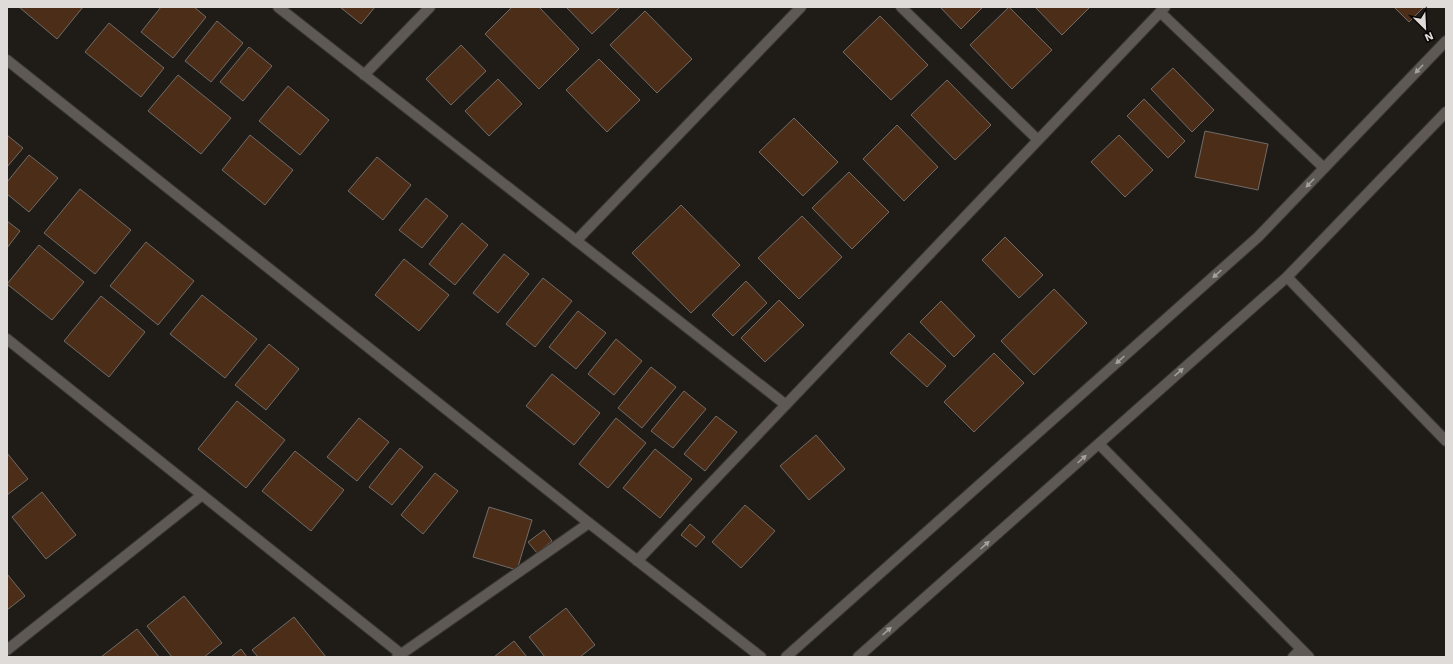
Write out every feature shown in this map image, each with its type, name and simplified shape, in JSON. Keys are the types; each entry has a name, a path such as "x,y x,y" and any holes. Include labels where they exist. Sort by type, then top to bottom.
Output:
{"street":[{"path":"278,7 786,405"},
{"path":"364,74 430,7"},
{"path":"576,241 801,7"},
{"path":"901,7 1038,140"},
{"path":"637,561 1162,9 1324,168"},
{"path":"786,657 1258,238 1446,41"},
{"path":"9,65 637,561 761,657"},
{"path":"858,657 1287,277 1446,112"},
{"path":"1287,277 1446,441"},
{"path":"7,339 399,655 589,523"},
{"path":"1099,444 1309,657"},
{"path":"7,650 202,495"},
{"path":"1293,657 1302,649"}],"building":[{"path":"19,7 83,7 57,39"},
{"path":"161,7 194,7 206,17 173,58 141,32"},
{"path":"340,7 375,7 361,24"},
{"path":"512,7 539,7 579,49 539,89 485,34"},
{"path":"566,7 620,7 592,34"},
{"path":"940,7 983,7 961,29"},
{"path":"1009,7 1052,50 1012,89 970,45"},
{"path":"1035,7 1090,7 1062,35"},
{"path":"1394,7 1424,7 1409,22"},
{"path":"645,11 692,59 657,93 610,45"},
{"path":"880,16 928,65 891,100 843,52"},
{"path":"217,21 243,43 211,82 185,61"},
{"path":"109,23 164,68 141,97 85,52"},
{"path":"461,45 486,71 451,105 426,79"},
{"path":"249,47 272,66 243,101 220,82"},
{"path":"599,59 640,100 607,132 566,90"},
{"path":"1173,68 1214,110 1192,132 1151,89"},
{"path":"178,75 231,118 201,154 148,111"},
{"path":"498,79 522,104 489,136 465,111"},
{"path":"947,80 991,125 955,160 911,115"},
{"path":"288,86 329,120 300,155 259,121"},
{"path":"1144,99 1185,141 1168,158 1127,116"},
{"path":"794,118 838,162 803,196 759,152"},
{"path":"897,125 938,167 904,201 863,159"},
{"path":"1205,131 1268,144 1258,190 1195,177"},
{"path":"7,135 23,148 7,167"},
{"path":"250,135 293,170 265,205 222,170"},
{"path":"1119,135 1153,170 1125,197 1091,162"},
{"path":"29,155 58,178 29,212 7,194 7,182"},
{"path":"377,157 411,185 383,220 348,191"},
{"path":"849,172 889,212 852,249 812,208"},
{"path":"80,189 131,230 95,274 44,233"},
{"path":"426,198 448,216 422,248 399,230"},
{"path":"681,205 740,265 691,313 632,253"},
{"path":"802,216 842,257 799,299 758,258"},
{"path":"7,221 20,231 7,248"},
{"path":"462,223 488,245 455,285 429,264"},
{"path":"1005,237 1043,275 1019,298 982,260"},
{"path":"146,242 194,281 158,325 110,286"},
{"path":"39,245 84,282 52,320 7,284"},
{"path":"504,254 529,274 498,313 473,293"},
{"path":"404,259 449,295 419,331 375,295"},
{"path":"543,278 572,301 535,347 506,324"},
{"path":"746,281 767,303 733,336 712,315"},
{"path":"1054,289 1087,323 1034,375 1001,341"},
{"path":"202,295 257,339 225,378 170,334"},
{"path":"101,296 145,332 109,377 64,341"},
{"path":"779,300 804,325 765,362 741,338"},
{"path":"941,301 975,336 954,357 920,322"},
{"path":"578,311 606,333 576,369 549,347"},
{"path":"909,333 946,366 927,387 890,353"},
{"path":"616,339 642,361 614,395 588,374"},
{"path":"269,344 299,369 266,410 235,385"},
{"path":"994,353 1024,383 974,432 944,402"},
{"path":"651,367 676,387 642,428 618,408"},
{"path":"552,374 600,413 574,445 526,406"},
{"path":"684,391 706,409 673,448 651,431"},
{"path":"237,401 285,440 246,488 198,449"},
{"path":"716,416 737,432 705,471 684,454"},
{"path":"359,418 389,442 357,481 327,457"},
{"path":"616,418 646,443 608,488 579,464"},
{"path":"816,435 845,469 809,500 780,466"},
{"path":"400,448 423,467 392,505 369,487"},
{"path":"655,449 692,479 660,518 623,488"},
{"path":"295,451 344,490 311,531 262,491"},
{"path":"7,453 28,479 7,495"},
{"path":"435,473 458,491 423,534 401,515"},
{"path":"42,492 76,535 46,559 12,517"},
{"path":"745,505 775,531 741,568 712,542"},
{"path":"489,507 532,520 517,570 473,557"},
{"path":"690,524 705,537 696,547 681,535"},
{"path":"544,530 552,541 537,553 528,542"},
{"path":"7,574 25,596 7,610"},
{"path":"184,596 222,643 204,657 172,657 147,626"},
{"path":"566,608 595,645 580,657 545,657 529,637"},
{"path":"294,617 326,657 258,657 252,650"},
{"path":"137,629 159,657 101,657"},
{"path":"514,641 527,657 494,657"},
{"path":"241,649 247,657 231,657"}]}
